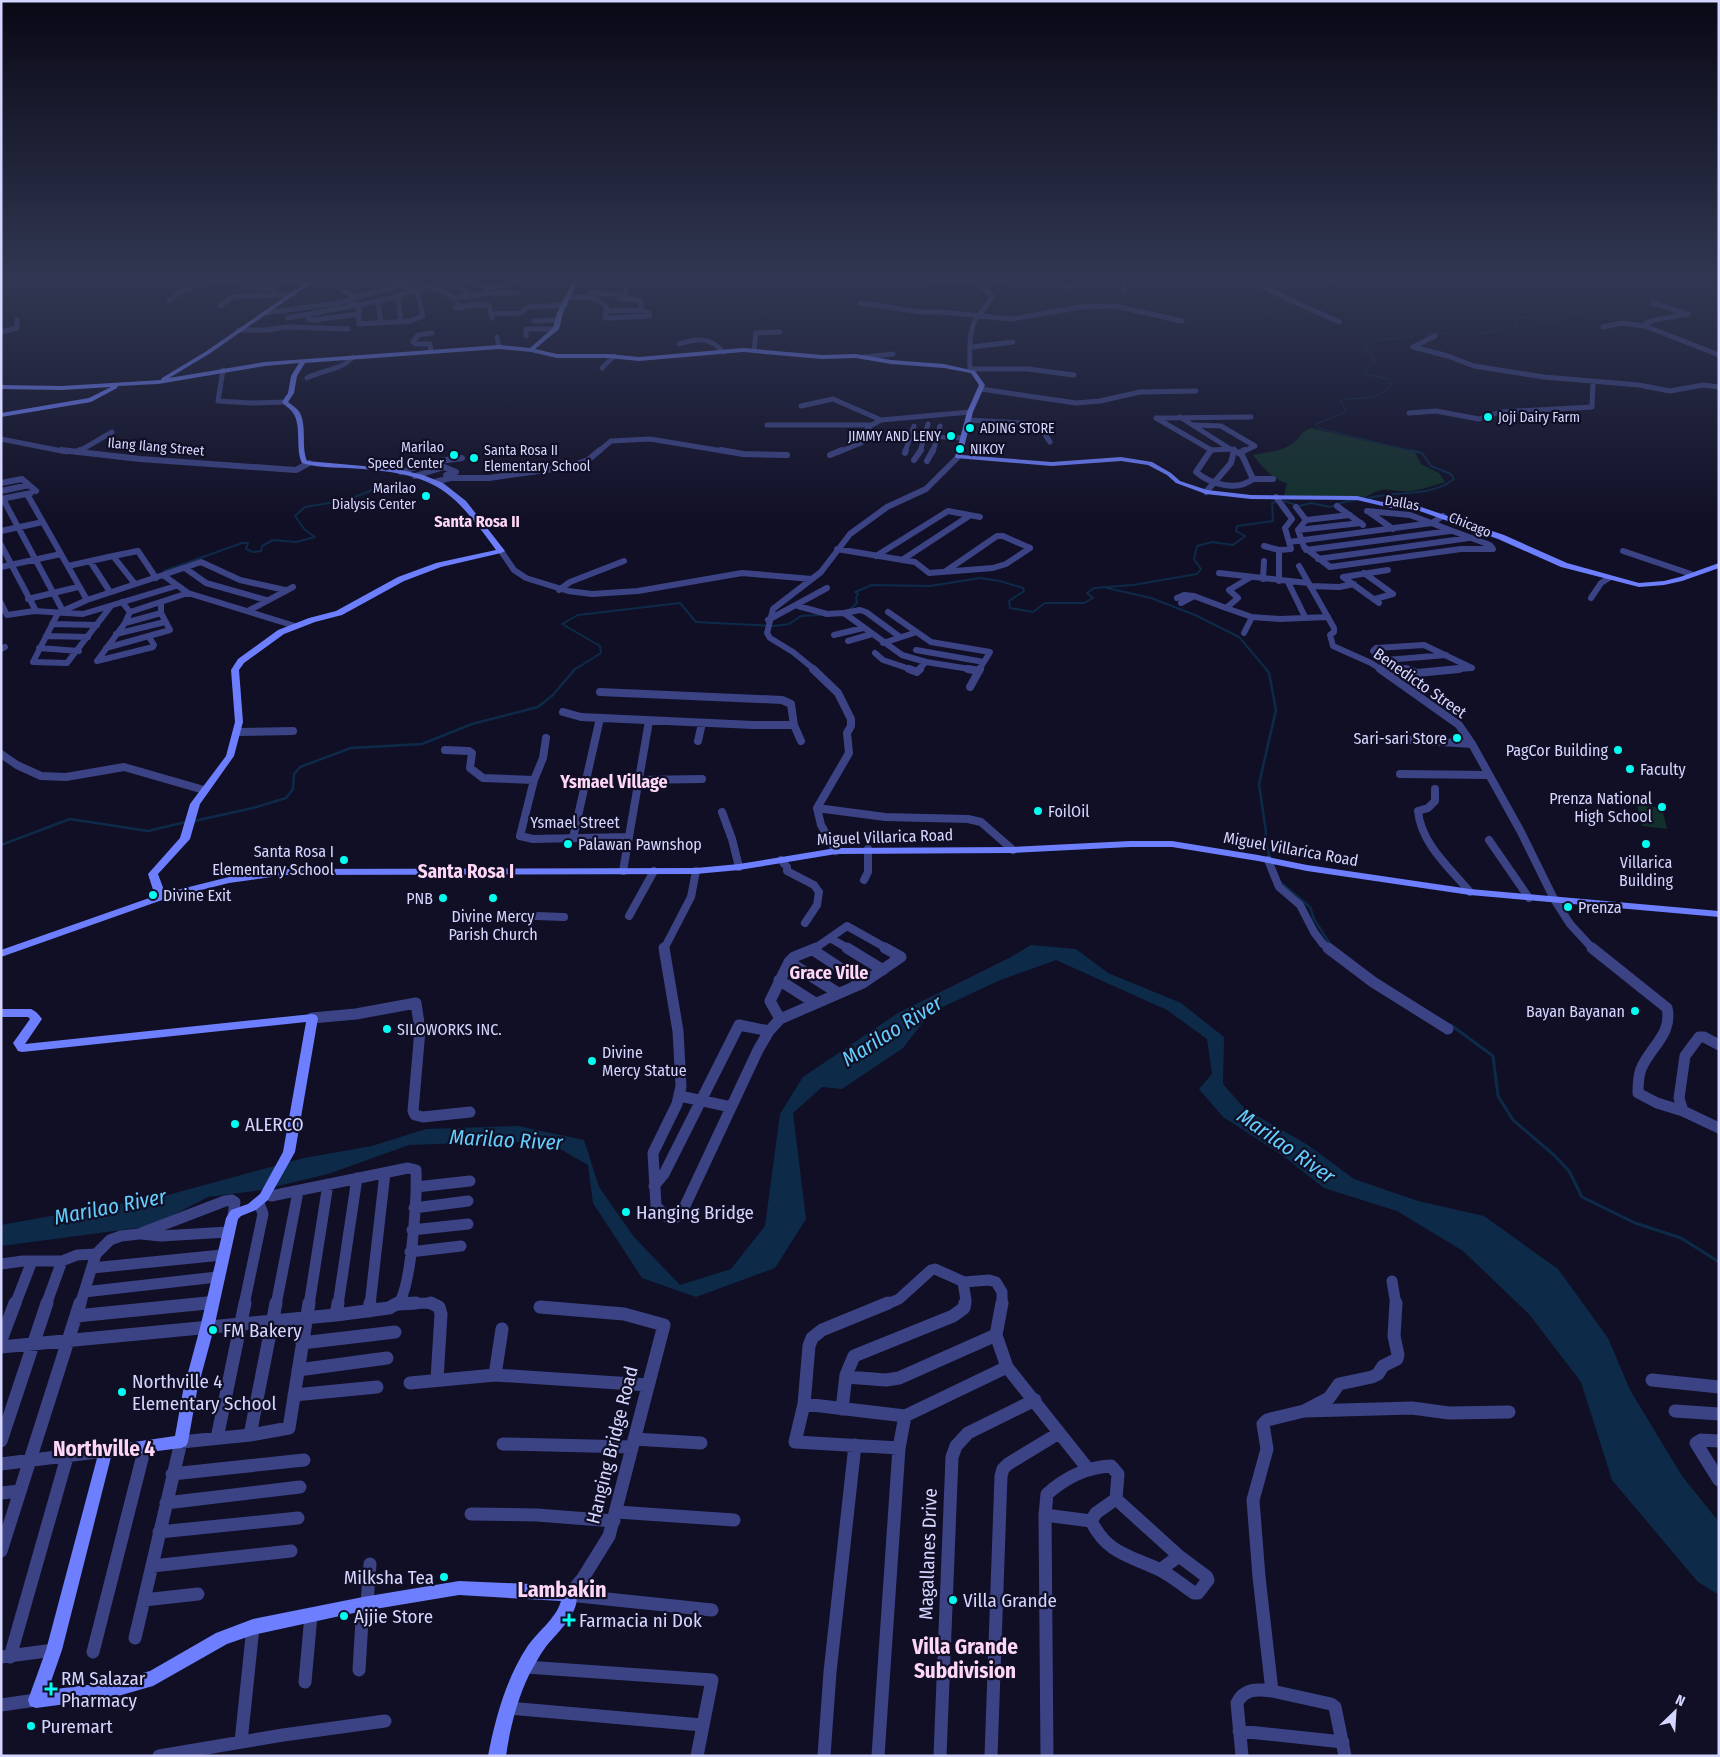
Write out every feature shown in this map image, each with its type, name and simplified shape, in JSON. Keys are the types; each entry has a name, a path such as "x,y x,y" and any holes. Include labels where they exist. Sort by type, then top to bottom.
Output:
{"street":[{"path":"158,382 193,361"},
{"path":"1,387 62,388 158,382 223,370 303,361"},
{"path":"285,402 291,393 294,376 303,361"},
{"path":"307,378 320,371 349,363 350,361"},
{"path":"602,368 609,361"},
{"path":"897,361 971,370 1028,369 1074,375"},
{"path":"836,851 831,838 822,828 817,818 817,808 849,753 847,733 851,726 851,719 838,693 828,682 793,652 770,638 767,633 768,624 773,610 779,603 821,572 850,534 887,506 926,489 953,464 958,457 970,412 982,385 971,370 971,361"},
{"path":"1461,361 1488,369 1593,382 1639,385 1670,391 1686,390 1703,385 1719,387"},
{"path":"223,370 218,401 251,403 285,402 297,413 302,440 302,459 308,463 366,467 401,472 435,482 457,496 477,519 518,574 527,580 559,590 604,595 646,591 695,580 740,574 812,579"},
{"path":"1409,414 1439,412 1479,419 1500,412 1592,407 1593,382"},
{"path":"1,415 90,400 118,385"},
{"path":"981,389 1076,404 1140,392 1196,392"},
{"path":"800,406 833,399 881,420"},
{"path":"830,455 861,443 858,438 872,425 881,420 970,412"},
{"path":"1195,425 1219,426 1255,446 1236,451 1211,450 1156,417 1251,417"},
{"path":"1180,417 1236,451 1253,479"},
{"path":"968,420 1038,424 1050,442"},
{"path":"914,460 926,436 928,424"},
{"path":"767,425 872,425"},
{"path":"905,453 914,426"},
{"path":"927,461 933,451 940,426"},
{"path":"77,453 112,432"},
{"path":"892,434 963,438"},
{"name":"Ilang Ilang Street","path":"1,439 77,453 140,459 296,470 308,463"},
{"path":"435,482 450,478 489,478 567,467 588,460 611,441 650,439 743,454 787,455"},
{"path":"1211,450 1206,460 1196,472 1204,480 1244,485 1253,479 1273,479"},
{"path":"1206,492 1231,463 1236,451"},
{"path":"958,457 1052,464 1100,459 1137,461 1150,464 1169,474 1178,482 1206,492 1250,497 1357,498 1392,506 1424,509 1524,546 1564,565 1633,584 1664,583 1682,579 1719,565"},
{"path":"401,472 416,464 441,459 462,458"},
{"path":"415,476 445,467 456,472 446,475"},
{"path":"1,483 21,479 36,491 2,499 19,528 61,612"},
{"path":"1,491 29,485"},
{"path":"27,494 78,587 86,598"},
{"path":"1264,546 1278,550 1290,550 1285,528 1292,519 1276,497"},
{"path":"1337,506 1373,532"},
{"path":"1296,507 1306,520"},
{"name":"Dallas","path":"1393,529 1366,510 1410,515 1432,523"},
{"path":"876,556 948,512 980,517"},
{"path":"1392,513 1412,526"},
{"path":"1298,530 1306,520 1350,515"},
{"path":"902,560 969,516"},
{"path":"1289,542 1432,523 1443,516"},
{"path":"1,531 43,522"},
{"path":"1298,530 1361,523"},
{"name":"Chicago","path":"1318,559 1326,565 1336,567 1461,549 1493,549 1493,547 1432,523"},
{"path":"1298,530 1306,550 1318,559 1469,538"},
{"path":"1306,550 1451,530"},
{"path":"837,549 915,562 926,572 944,572 993,568 1006,564 1030,548 1004,536 997,536 944,572"},
{"path":"1,545 36,611"},
{"path":"1278,550 1279,581"},
{"path":"68,566 138,551 158,576 188,593 294,626"},
{"path":"161,898 153,874 185,839 195,804 230,756 238,732 240,722 234,680 237,665 281,632 294,626 339,613 388,585 424,570 501,551"},
{"path":"1624,551 1691,574"},
{"path":"1,567 61,554"},
{"path":"113,556 134,583"},
{"path":"90,561 108,591"},
{"path":"1263,579 1264,561"},
{"path":"111,606 79,651 65,664 33,662 52,624 61,612 86,598 201,562 240,580 289,589"},
{"path":"559,590 570,582 624,562"},
{"name":"Benedicto Street","path":"1299,566 1334,630 1330,636 1332,646 1371,663 1459,725 1489,775 1554,900 1570,924 1582,939 1667,1008 1669,1014 1668,1026 1664,1036 1650,1050 1643,1063 1638,1089 1642,1096 1684,1111 1719,1128"},
{"path":"185,568 206,582 266,600"},
{"path":"1364,573 1393,594 1377,601 1343,577 1364,573 1388,570"},
{"path":"1218,574 1309,585 1339,587 1354,584"},
{"path":"1226,608 1238,598 1229,590 1250,577"},
{"path":"1591,598 1601,583 1609,578"},
{"path":"1288,582 1305,617"},
{"path":"1,603 7,615 36,611 83,614 176,586"},
{"path":"28,599 78,587"},
{"path":"768,624 828,588"},
{"path":"248,611 289,589"},
{"path":"149,637 154,645 153,647 95,663 125,622 130,612 188,593"},
{"path":"1179,600 1194,596 1252,617 1270,620 1328,617"},
{"path":"122,602 130,612"},
{"path":"106,648 170,630 164,622 161,613 161,602"},
{"path":"798,606 820,612 841,614 860,610 866,612 900,638"},
{"path":"888,612 931,642 990,652 970,687"},
{"path":"125,622 161,613"},
{"path":"841,614 902,655 926,662 979,671"},
{"path":"1244,634 1252,617"},
{"path":"116,634 164,622"},
{"path":"52,624 96,625"},
{"path":"834,636 863,628"},
{"path":"883,643 917,632"},
{"path":"848,641 872,634"},
{"path":"46,636 88,637"},
{"path":"902,655 931,642"},
{"path":"1422,645 1472,668 1419,674 1382,661 1373,649 1422,645"},
{"path":"39,648 79,651"},
{"path":"916,650 984,662"},
{"path":"875,653 883,660 917,672 926,662"},
{"path":"1371,663 1447,655"},
{"path":"600,692 782,700 790,703 794,725 801,741"},
{"path":"563,712 581,717 650,721 794,725"},
{"path":"573,838 600,718"},
{"path":"623,871 650,721"},
{"path":"698,741 702,722"},
{"path":"238,732 293,731"},
{"path":"445,750 469,751 472,753 470,768 483,778 534,780 543,758 546,738"},
{"path":"1392,739 1472,744"},
{"path":"1,754 17,765 41,776 66,777 117,768 132,768 204,790"},
{"path":"1400,774 1489,775"},
{"path":"639,780 702,779"},
{"name":"Ysmael Street","path":"534,780 520,836 532,839 628,837"},
{"path":"1435,789 1435,801 1428,808 1418,812 1419,822 1439,858 1470,892"},
{"path":"817,808 885,817 968,819 981,822 1012,850"},
{"path":"722,812 732,839 739,867"},
{"path":"1489,840 1529,898"},
{"name":"Miguel Villarica Road","path":"1,954 161,898 229,880 285,872 696,871 739,867 836,851 868,849 1012,850 1130,844 1172,844 1307,868 1470,892 1719,914"},
{"path":"864,880 868,872 868,849"},
{"path":"781,860 787,867 787,871 814,885 819,892 817,906 804,923"},
{"path":"1268,860 1279,887 1300,905 1314,932 1323,944 1373,982 1448,1029"},
{"path":"629,916 654,870"},
{"path":"696,871 691,897 664,947 678,1031 680,1096 653,1154 656,1206 666,1217 677,1217 684,1208 769,1031 780,1019 863,983 901,958 847,926 813,950 794,956 789,962 770,1001 780,1019"},
{"path":"508,916 564,917"},
{"path":"830,938 882,970"},
{"path":"813,950 863,983"},
{"path":"789,962 838,993"},
{"path":"779,980 815,1003"},
{"path":"1,1013 31,1013 36,1019 19,1043 22,1048 356,1014 416,1003 420,1030 413,1111 415,1115 423,1117 470,1112"},
{"path":"217,1438 265,1197 289,1152 312,1018"},
{"path":"654,1186 664,1174 739,1025 769,1031"},
{"path":"1684,1111 1679,1098 1685,1056 1699,1037 1719,1045"},
{"path":"680,1096 731,1107"},
{"path":"233,1215 265,1197 298,1192 357,1178 414,1169 417,1172 410,1252 403,1295 398,1304"},
{"path":"369,1312 385,1173"},
{"path":"336,1316 357,1178"},
{"path":"416,1187 470,1181"},
{"path":"1,1464 250,1435 288,1428 328,1184"},
{"path":"250,1435 298,1192"},
{"path":"135,1638 181,1442 190,1391 207,1328 235,1202 232,1200 139,1234"},
{"path":"414,1208 468,1201"},
{"path":"412,1230 468,1224"},
{"path":"1,1551 6,1520 20,1491 96,1254 110,1240 121,1236 228,1232"},
{"path":"410,1252 461,1246"},
{"path":"1,1264 62,1261 77,1256 96,1254"},
{"path":"92,1268 222,1255"},
{"path":"1,1340 32,1261"},
{"path":"1,1440 32,1344 62,1261"},
{"path":"846,1377 886,1380 899,1378 996,1335 1000,1326 1003,1309 999,1286 996,1282 991,1281 963,1282 935,1269 931,1270 899,1299 815,1334 809,1346 804,1404 796,1442 899,1448"},
{"path":"84,1292 217,1278"},
{"path":"1272,1691 1253,1500 1267,1450 1263,1424 1268,1420 1304,1410 1329,1398 1339,1384 1372,1377 1378,1374 1383,1366 1396,1359 1398,1356 1394,1336 1396,1304 1392,1281"},
{"path":"842,1408 849,1363 854,1356 953,1316 964,1308 966,1300 963,1282"},
{"path":"76,1316 212,1303"},
{"path":"1,1347 336,1316 369,1312 393,1307 398,1304 430,1303 439,1307 442,1314 437,1380"},
{"name":"Hanging Bridge Road","path":"497,1756 508,1708 526,1667 537,1646 566,1609 569,1595 604,1548 616,1517 664,1325 624,1314 540,1307"},
{"path":"495,1375 502,1329"},
{"path":"302,1343 395,1332"},
{"path":"996,1335 1007,1367 1088,1469"},
{"path":"298,1370 387,1358"},
{"path":"804,1404 905,1416 1007,1367"},
{"path":"410,1383 495,1375 648,1384"},
{"path":"1652,1380 1719,1387"},
{"path":"294,1395 377,1387"},
{"name":"Magallanes Drive","path":"940,1756 952,1456 956,1446 968,1433 1035,1400"},
{"path":"1304,1410 1412,1408 1449,1413 1509,1412"},
{"path":"1675,1411 1719,1414"},
{"path":"878,1756 899,1448 905,1416"},
{"path":"991,1756 1001,1476 1008,1464 1059,1433"},
{"path":"1719,1441 1701,1440 1696,1443 1715,1468 1719,1480"},
{"path":"503,1444 701,1443"},
{"path":"824,1756 830,1672 855,1446"},
{"path":"93,1652 145,1447"},
{"path":"36,1700 54,1650 105,1452"},
{"path":"54,1650 6,1657 67,1457"},
{"path":"172,1474 304,1460"},
{"path":"1047,1756 1045,1515 1047,1494 1052,1489 1088,1469 1103,1465 1116,1469 1118,1474 1116,1499"},
{"path":"166,1503 300,1487"},
{"path":"1,1493 20,1491"},
{"path":"1091,1521 1096,1513 1116,1499"},
{"path":"1091,1521 1096,1531 1115,1551 1160,1570 1194,1593 1198,1592 1208,1580 1207,1577 1179,1556 1116,1499"},
{"path":"471,1514 734,1520"},
{"path":"1045,1515 1091,1521"},
{"path":"159,1532 298,1518"},
{"path":"152,1566 291,1551"},
{"path":"1160,1570 1179,1556"},
{"path":"359,1670 370,1564"},
{"path":"1,1705 111,1690 153,1678 222,1638 253,1628 365,1604 459,1588 569,1595 712,1610"},
{"path":"144,1600 198,1594"},
{"path":"304,1682 311,1615"},
{"path":"241,1742 253,1628"},
{"path":"526,1667 712,1680 697,1756"},
{"path":"1239,1732 1344,1749 1336,1707 1331,1704 1258,1689 1244,1692 1239,1696 1237,1704 1239,1732 1242,1756"},
{"path":"508,1708 702,1725"},
{"path":"159,1756 385,1721"}],"green space":[{"path":"1311,428 1415,452 1421,464 1439,473 1445,482 1424,489 1378,491 1366,497 1284,496 1287,483 1273,476 1253,455 1289,446 1302,433"},
{"path":"1637,805 1662,808 1667,829 1642,826"}],"water":[{"name":"Marilao River","path":"1031,945 1076,949 1108,973 1181,1003 1224,1037 1223,1084 1245,1109 1308,1145 1354,1179 1418,1201 1484,1216 1558,1269 1608,1338 1630,1390 1682,1476 1719,1522 1719,1595 1698,1582 1612,1480 1581,1382 1529,1314 1463,1251 1397,1211 1324,1188 1282,1155 1223,1117 1199,1089 1212,1074 1207,1039 1167,1010 1056,960 998,981 930,1013 903,1048 842,1089 822,1087 793,1113 806,1219 775,1268 696,1297 642,1278 593,1203 588,1165 548,1142 409,1145 328,1174 261,1190 208,1197 152,1226 1,1246 1,1225 168,1195 304,1158 372,1146 426,1129 518,1126 584,1140 599,1187 634,1237 680,1285 731,1269 765,1226 780,1114 803,1077 898,1013 1011,957"}],"waterway":[{"path":"1374,361 1365,370 1365,374 1388,379 1392,385 1376,396 1344,399 1341,402 1346,412 1316,424 1318,428 1416,452"},
{"path":"1369,498 1435,489 1454,479 1451,474 1431,466 1422,453 1411,450"},
{"path":"164,571 242,543 248,543 246,549 253,552 261,551 262,546 273,540 296,542 315,537 305,530 295,516 305,507 347,500 375,489"},
{"path":"1284,501 1299,506 1311,503 1330,507 1347,501 1358,500"},
{"path":"849,610 857,603 856,598 858,594 855,592 872,585 930,586 980,578 1000,581 1023,588 1024,591 1009,601 1010,608 1033,612 1045,603 1084,603 1093,598 1087,593 1094,588 1133,585 1197,574 1201,569 1194,559 1197,546 1212,542 1233,545 1245,536 1236,531 1237,526 1273,521 1272,503 1276,502"},
{"path":"1107,588 1151,598 1195,615 1239,637 1267,670"},
{"path":"574,670 601,653 600,646 562,624 578,615 680,603 696,622 774,626 789,624 801,616 819,615"},
{"path":"1266,669 1269,673 1276,710 1259,784 1266,832 1265,841 1270,858"},
{"path":"194,821 253,808 286,798 293,789 294,774 300,767 351,748 422,744 472,724 538,707 553,695 574,670"},
{"path":"1,845 70,819 148,831 186,822"},
{"path":"1280,882 1310,907 1314,919 1330,944"},
{"path":"1451,1025 1493,1056 1498,1096 1513,1120 1554,1155 1569,1171 1582,1197 1635,1223 1681,1238 1719,1262"}],"place":[{"name":"Joji Dairy Farm","path":"1488,417"},
{"name":"ADING STORE","path":"970,428"},
{"name":"JIMMY AND LENY","path":"951,436"},
{"name":"NIKOY","path":"960,449"},
{"name":"Marilao Speed Center","path":"454,455"},
{"name":"Santa Rosa II Elementary School","path":"474,458"},
{"name":"Marilao Dialysis Center","path":"426,496"},
{"name":"Sari-sari Store","path":"1457,738"},
{"name":"PagCor Building","path":"1618,750"},
{"name":"Faculty","path":"1630,769"},
{"name":"Prenza National High School","path":"1662,807"},
{"name":"FoilOil","path":"1038,811"},
{"name":"Palawan Pawnshop","path":"568,844"},
{"name":"Villarica Building","path":"1646,844"},
{"name":"Santa Rosa I Elementary School","path":"344,860"},
{"name":"Divine Exit","path":"153,895"},
{"name":"PNB","path":"443,898"},
{"name":"Divine Mercy Parish Church","path":"493,898"},
{"name":"Prenza","path":"1568,907"},
{"name":"Bayan Bayanan","path":"1635,1011"},
{"name":"SILOWORKS INC.","path":"387,1029"},
{"name":"Divine Mercy Statue","path":"592,1061"},
{"name":"ALERCO","path":"235,1124"},
{"name":"Hanging Bridge","path":"626,1212"},
{"name":"FM Bakery","path":"213,1330"},
{"name":"Northville 4 Elementary School","path":"122,1392"},
{"name":"Milksha Tea","path":"444,1577"},
{"name":"Villa Grande","path":"953,1600"},
{"name":"Ajjie Store","path":"344,1616"},
{"name":"Farmacia ni Dok","path":"569,1620"},
{"name":"RM Salazar Pharmacy","path":"51,1689"},
{"name":"Puremart","path":"31,1726"}],"district":[{"name":"Santa Rosa II","path":"477,521"},
{"name":"Ysmael Village","path":"614,782"},
{"name":"Santa Rosa I","path":"466,871"},
{"name":"Grace Ville","path":"829,973"},
{"name":"Northville 4","path":"104,1449"},
{"name":"Lambakin","path":"562,1589"},
{"name":"Villa Grande Subdivision","path":"965,1659"}]}
